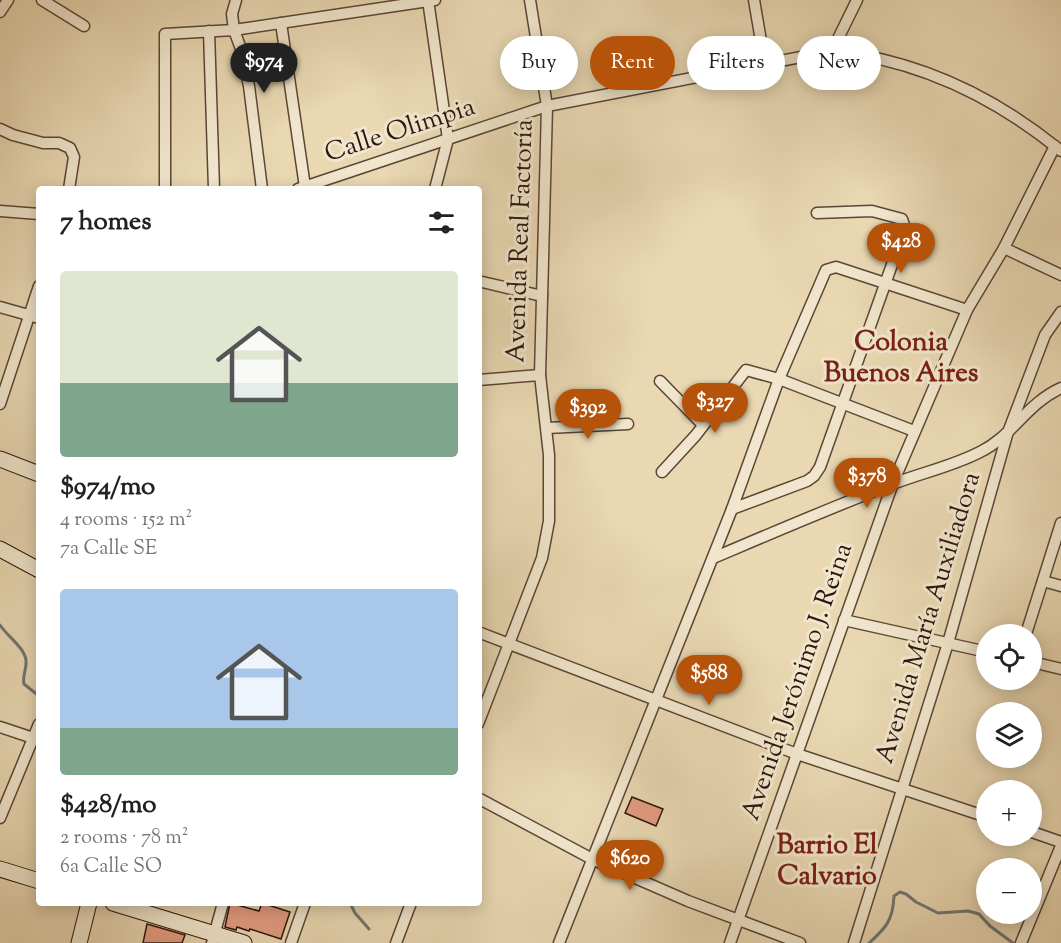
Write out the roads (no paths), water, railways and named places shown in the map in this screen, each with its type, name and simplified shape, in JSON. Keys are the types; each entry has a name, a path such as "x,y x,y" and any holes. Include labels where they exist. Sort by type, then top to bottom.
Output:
{"street":[{"path":"0,12 8,0"},
{"path":"42,0 84,26"},
{"path":"236,0 232,14 234,30 241,49 249,86 262,186"},
{"path":"165,186 165,34 234,30 430,0 448,139 436,186"},
{"name":"Avenida Real Factoría","path":"482,714 542,558 546,540 550,492 547,428 540,375 548,106 530,0"},
{"path":"754,0 760,36"},
{"path":"839,36 857,0"},
{"path":"281,23 301,186"},
{"path":"209,31 214,186"},
{"name":"Calle Olimpia","path":"881,59 940,77 1006,110 1058,149"},
{"name":"Calle Olimpia","path":"307,186 548,106 687,79"},
{"path":"0,129 13,135 43,143 59,143 70,148 74,157 74,172 70,186"},
{"name":"Avenida Jerónimo J. Reina","path":"730,943 892,483 967,310 1058,149"},
{"path":"732,509 807,481 820,468 905,228 902,219 872,211 817,213"},
{"path":"0,212 36,213"},
{"path":"1004,248 1061,274"},
{"path":"560,943 732,509 779,379 826,270 831,267 967,310"},
{"path":"482,283 542,296"},
{"path":"0,307 34,317 0,404"},
{"name":"Avenida María Auxiliadora","path":"854,943 948,643 1007,435 1046,335 1061,312"},
{"path":"662,472 746,370 779,379 914,431"},
{"path":"482,380 540,375"},
{"path":"660,381 703,425"},
{"path":"712,558 892,483 958,463 983,451 1007,435 1028,410 1041,399 1061,388"},
{"path":"547,428 628,424"},
{"path":"0,459 36,473"},
{"path":"1029,624 1061,523"},
{"path":"0,549 36,568"},
{"path":"1043,581 1061,586"},
{"path":"844,620 976,649"},
{"path":"482,634 797,754 976,813"},
{"path":"1042,664 1061,669"},
{"path":"0,727 36,739 0,818"},
{"path":"482,800 594,860 688,901 800,943"},
{"path":"1021,942 1061,844 1042,836"},
{"path":"0,868 36,879"},
{"path":"79,943 88,906"},
{"path":"122,906 213,938 244,943"},
{"path":"213,938 222,906"},
{"path":"291,943 304,906"},
{"path":"396,943 410,906"}],"waterway":[{"path":"0,625 25,655 24,684 36,694"},
{"path":"869,943 888,923 894,896 900,892 938,913 968,911 979,914 990,926 1013,943"},
{"path":"352,906 369,929"}],"district":[{"name":"Colonia Buenos Aires","path":"901,358"},
{"name":"Barrio El Calvario","path":"827,862"}]}
